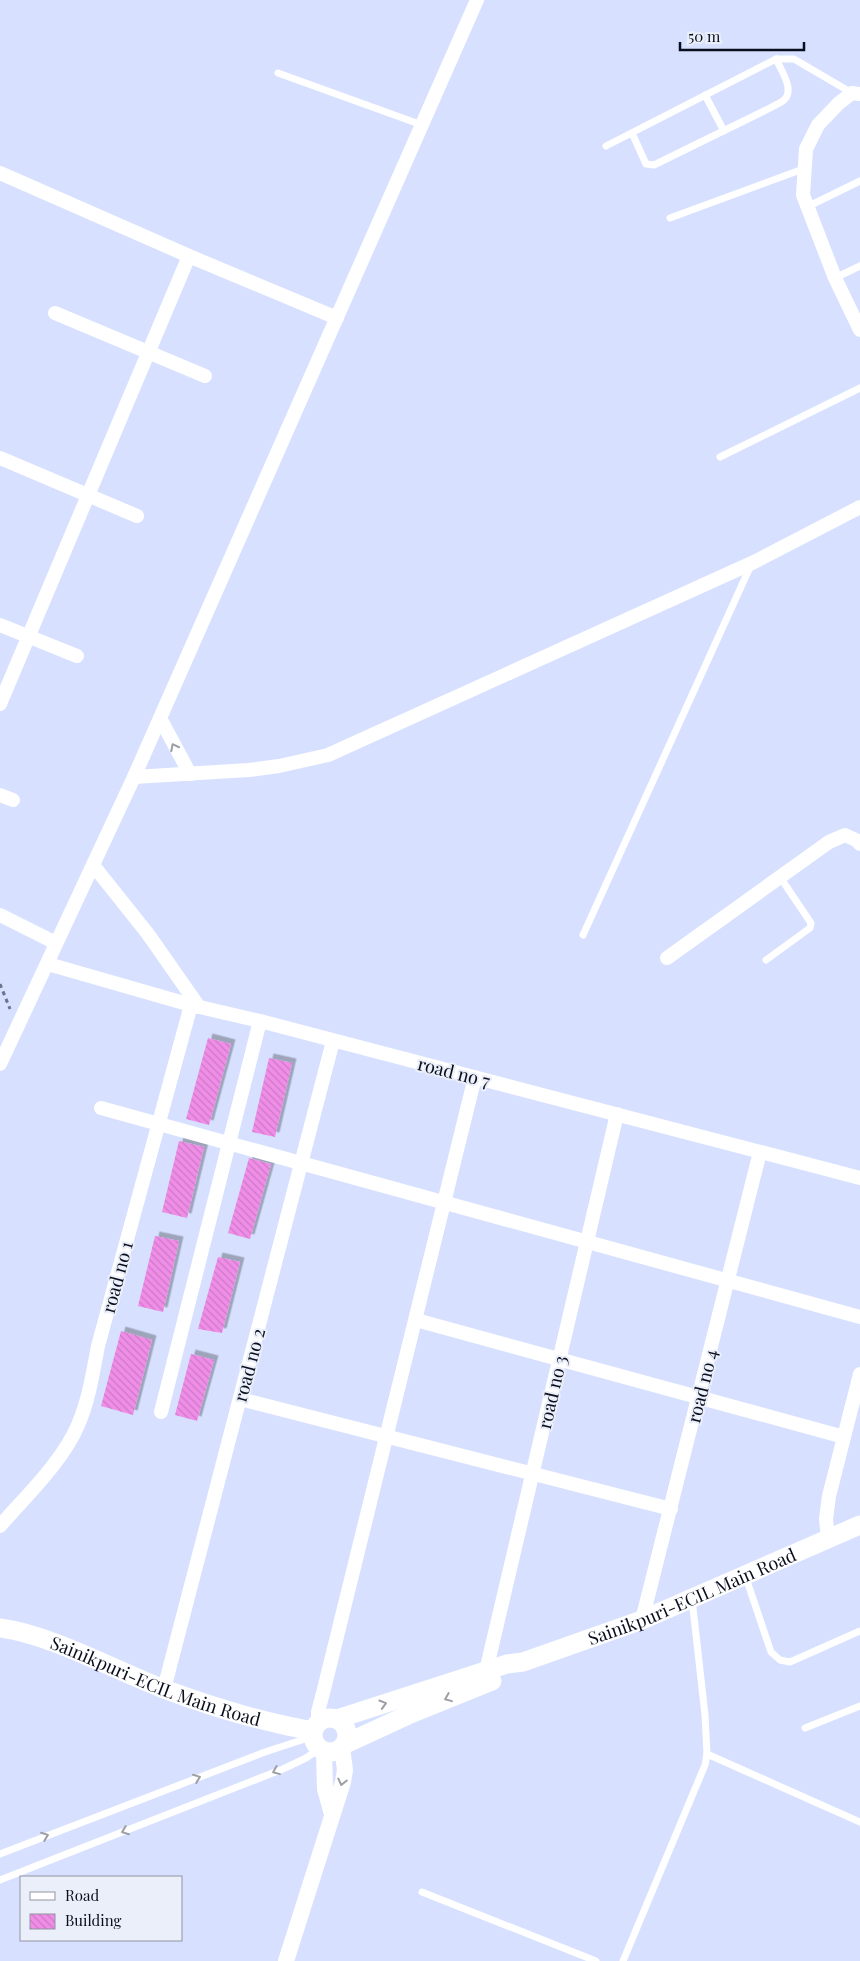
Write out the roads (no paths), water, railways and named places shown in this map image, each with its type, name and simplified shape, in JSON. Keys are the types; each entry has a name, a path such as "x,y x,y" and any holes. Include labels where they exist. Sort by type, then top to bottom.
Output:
{"main road":[{"name":"Sainikpuri-ECIL Main Road","path":"0,1628 19,1632 58,1645 164,1689 260,1720 321,1735 486,1671 507,1664 523,1662 642,1620 860,1525"},
{"name":"Sainikpuri-ECIL Main Road","path":"321,1735 333,1752 408,1715 508,1675 523,1662"},
{"path":"321,1735 344,1725 348,1734 344,1746"}],"street":[{"path":"0,1064 134,777 477,0"},
{"path":"856,93 838,103 818,125 806,149 803,169 803,195 806,208 835,278 860,330"},
{"path":"0,173 189,256 337,318"},
{"path":"0,704 189,256"},
{"path":"55,313 205,376"},
{"path":"0,458 137,516"},
{"path":"134,777 279,766 328,755 752,563 860,507"},
{"path":"0,625 77,656"},
{"path":"160,718 190,774"},
{"path":"0,795 13,800"},
{"path":"667,958 829,842 845,835 860,844"},
{"path":"93,865 148,934 195,1006"},
{"path":"0,915 56,943"},
{"name":"road no 7","path":"48,964 195,1006 260,1021 860,1178"},
{"name":"road no 1","path":"0,1526 52,1468 78,1426 88,1396 98,1346 159,1124 195,1006"},
{"path":"161,1412 260,1021"},
{"name":"road no 2","path":"164,1689 333,1041"},
{"path":"333,1816 325,1789 318,1712 475,1077"},
{"path":"101,1108 860,1317"},
{"name":"road no 3","path":"486,1671 617,1114"},
{"name":"road no 4","path":"642,1620 760,1152"},
{"path":"416,1320 844,1437"},
{"path":"828,1538 826,1519 829,1496 860,1374"},
{"path":"240,1399 670,1509"},
{"path":"286,1961 333,1816 344,1770 344,1746"}],"lane":[{"path":"606,146 776,59 794,59 856,93"},
{"path":"632,133 646,164 654,165 724,131 784,100 789,88 776,59"},
{"path":"278,73 422,125"},
{"path":"705,95 724,131"},
{"path":"670,218 803,169"},
{"path":"806,208 860,181"},
{"path":"835,278 860,266"},
{"path":"720,458 860,388"},
{"path":"583,935 752,563"},
{"path":"766,960 810,928 811,923 780,877"},
{"path":"745,1575 771,1652 780,1660 790,1662 860,1631"},
{"path":"623,1961 706,1765 705,1715 692,1598"},
{"path":"805,1728 860,1706"},
{"path":"0,1854 265,1752 321,1735"},
{"path":"0,1880 283,1769 306,1758 321,1735"},
{"path":"707,1754 860,1822"},
{"path":"422,1892 596,1961"}]}
